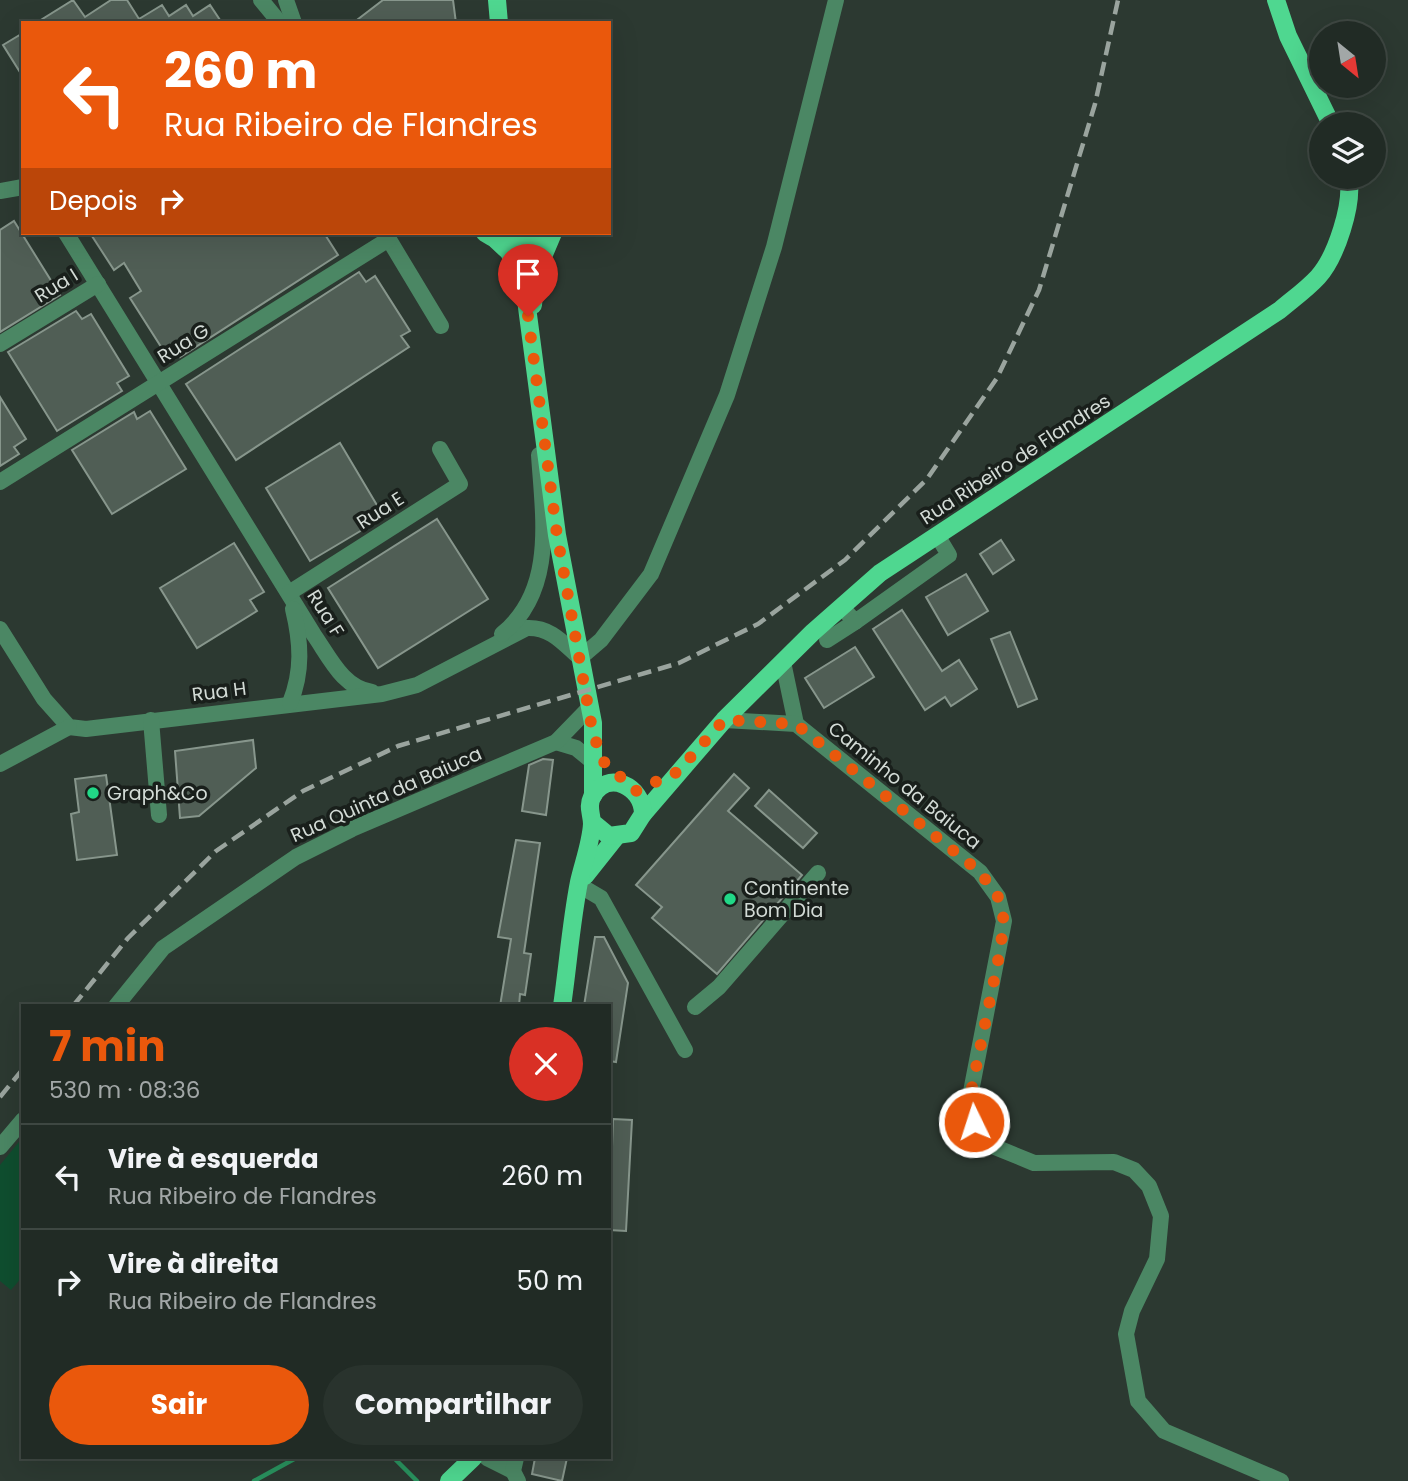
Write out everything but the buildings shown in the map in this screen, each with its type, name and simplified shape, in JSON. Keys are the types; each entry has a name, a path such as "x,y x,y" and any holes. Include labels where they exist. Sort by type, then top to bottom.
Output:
{"main road":[{"path":"497,0 499,21"},
{"path":"1276,0 1288,36 1325,112"},
{"name":"Rua Ribeiro de Flandres","path":"579,885 616,837 631,832 677,772 724,720 880,573 1280,310 1320,275 1340,236 1349,189"},
{"path":"488,235 511,245 528,244 548,235"},
{"path":"488,235 509,252 525,292 557,535 593,734 593,796 590,805 592,822 579,885 562,1004"},
{"path":"534,365 533,305 536,273 551,235"},
{"path":"593,734 604,762 633,789 643,806 643,814"},
{"name":"Rua Ribeiro de Flandres","path":"593,796 605,785 622,783 633,789 677,772"},
{"path":"592,822 602,833 616,837"},
{"path":"449,1481 472,1459"}],"street":[{"path":"261,0 278,21"},
{"path":"286,0 293,21"},
{"path":"580,658 601,639 651,574 727,395 774,247 836,0"},
{"path":"0,191 21,187"},
{"path":"67,235 289,593"},
{"path":"387,236 441,326"},
{"name":"Rua G","path":"0,482 387,236"},
{"name":"Rua I","path":"0,344 98,284"},
{"name":"Rua H","path":"484,649 508,629 526,608 540,573 544,539 534,365"},
{"name":"Rua E","path":"289,593 460,484 440,449"},
{"path":"827,640 949,555 937,535"},
{"name":"Rua F","path":"289,593 344,678 357,690 382,694"},
{"name":"Rua F","path":"289,593 300,656 299,680 290,703"},
{"path":"842,607 855,622"},
{"name":"Rua H","path":"69,727 86,729 382,694 417,685 527,628 540,627 553,633 580,658"},
{"path":"0,629 44,699 69,727 0,764"},
{"path":"724,720 796,724 783,663"},
{"name":"Rua Quinta da Baiuca","path":"118,1004 163,948 296,857 352,829 556,742 590,706"},
{"path":"151,720 159,815"},
{"name":"Caminho da Baiuca","path":"796,724 980,872 998,897 1003,931 969,1102 974,1122 995,1147 1034,1163 1114,1162 1134,1170 1149,1186 1161,1216 1157,1259 1132,1311 1125,1334 1138,1401 1164,1431 1281,1481"},
{"path":"556,742 576,748 593,762"},
{"path":"695,1007 719,988 818,873"},
{"path":"579,885 601,898 685,1050"},
{"path":"0,1147 21,1121"},
{"path":"489,1459 516,1470"}],"green space":[{"path":"21,1139 21,1278 11,1290 0,1281 0,1165"}],"waterway":[{"path":"254,1481 294,1459"},
{"path":"395,1459 417,1481"}],"railway":[{"path":"75,1004 128,938 216,851 303,791 398,746 679,663 758,624 845,560 927,479 997,378 1039,290 1095,104 1118,0"},
{"path":"0,1097 21,1071"}],"place":[{"name":"Graph&Co","path":"93,793"},
{"name":"Continente Bom Dia","path":"730,899"}],"route":[{"path":"528,316 569,606 586,684 593,734 604,762 616,776 636,791 677,772 724,720 796,724 980,872 998,897 1004,921 969,1102 974,1122"}]}
